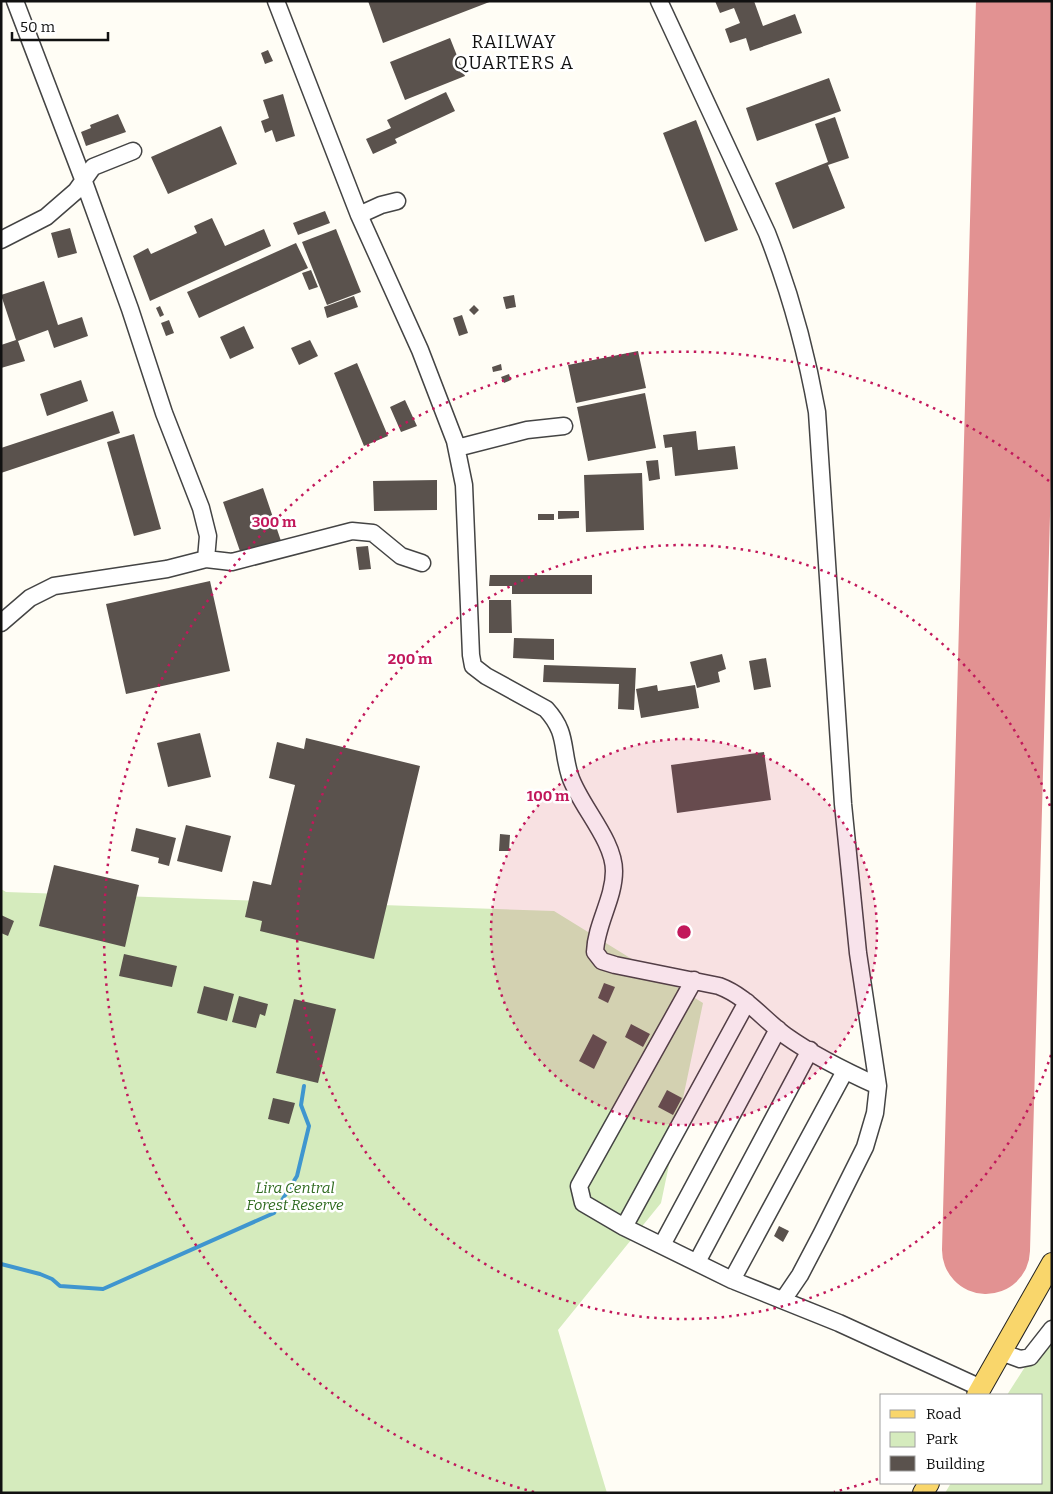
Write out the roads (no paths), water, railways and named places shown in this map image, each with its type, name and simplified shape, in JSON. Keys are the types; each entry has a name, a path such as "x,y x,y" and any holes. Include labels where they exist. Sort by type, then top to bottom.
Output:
{"main road":[{"path":"979,1391 1052,1263"}],"street":[{"path":"15,1 83,179 142,344 164,412 201,508 208,536 206,559"},
{"path":"276,1 359,215 420,350 456,448 464,485 471,655 474,666 486,676 546,709 552,715 560,728 570,776 583,805 614,860 610,900 595,940 595,952 602,961 615,965 694,980 734,991 778,1029 846,1072 878,1086"},
{"path":"659,1 767,233 790,293 808,364 817,412 843,804 858,953 878,1086 875,1113 865,1147 805,1266 783,1300"},
{"path":"1,240 46,216 76,191 83,179 93,168 133,151"},
{"path":"359,215 381,205 397,201"},
{"path":"456,448 527,430 564,426"},
{"path":"1,623 30,598 54,586 167,569 206,559 232,562 352,531 373,533 401,556 422,563"},
{"path":"694,980 579,1186 583,1203 624,1227 732,1280 783,1300 979,1391"},
{"path":"624,1227 747,1002"},
{"path":"662,1245 778,1029"},
{"path":"697,1262 810,1050"},
{"path":"732,1280 846,1072"},
{"path":"1001,1352 1020,1359 1030,1357 1052,1329"}],"waterway":[{"path":"1,1264 40,1274 52,1279 60,1286 103,1289 274,1213 297,1176 309,1126 301,1105 304,1086"}],"district":[{"name":"RAILWAY QUARTERS A","path":"514,52"}],"park label":[{"name":"Lira Central Forest Reserve","path":"295,1196"}]}
